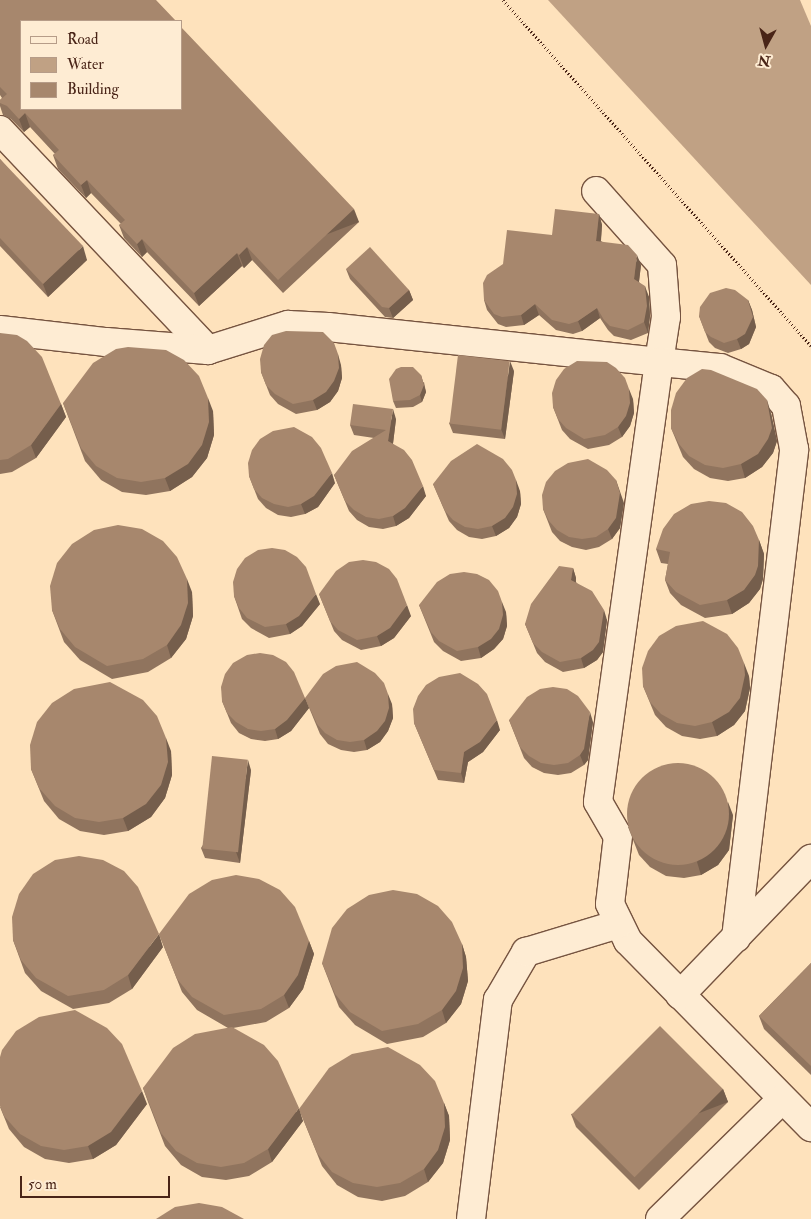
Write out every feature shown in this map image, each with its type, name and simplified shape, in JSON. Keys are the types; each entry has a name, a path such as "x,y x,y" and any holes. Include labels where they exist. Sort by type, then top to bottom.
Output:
{"lane":[{"path":"0,130 208,350"},
{"path":"596,191 662,265 666,317 598,802 618,836 610,904 628,941 782,1100 811,1127"},
{"path":"0,330 106,342 208,350 288,325 328,326 720,368 771,389 786,406 794,448 736,938"},
{"path":"680,995 811,860"},
{"path":"471,1219 498,1000 526,952 619,924"},
{"path":"660,1219 782,1100"}],"path":[{"path":"502,0 811,346"}],"water":[{"path":"548,0 800,0 811,26 811,285"}],"building":[{"path":"0,0 156,0 175,20 20,20 20,110 182,110 182,28 354,209 278,280 247,247 239,255 237,253 194,293 142,239 137,244 119,225 125,220 87,180 81,185 53,155 59,150 25,113 19,119 7,106 0,103 0,100 7,94 0,87"},
{"path":"0,159 83,246 43,284 0,238"},
{"path":"555,209 599,214 596,241 628,245 637,255 634,279 645,286 647,306 644,322 628,330 610,326 597,308 578,321 569,324 552,320 535,304 521,315 502,317 494,314 484,300 483,283 487,275 503,264 507,230 552,235"},
{"path":"370,247 409,290 389,308 382,307 346,269"},
{"path":"726,288 735,290 748,300 753,317 745,334 724,343 705,332 699,316 700,307 710,293"},
{"path":"286,331 323,332 334,343 338,354 339,368 334,381 326,392 313,400 293,404 275,394 266,385 261,372 260,359 264,345 272,335"},
{"path":"0,333 17,335 27,341 42,357 61,404 31,445 8,459 0,460"},
{"path":"128,347 166,350 184,360 199,376 208,398 209,422 202,445 188,464 165,478 141,482 117,478 96,466 81,448 63,403 93,363 116,349"},
{"path":"458,355 510,361 501,430 450,423"},
{"path":"577,361 607,362 625,378 629,389 630,403 626,416 618,427 605,435 584,439 566,428 558,419 553,407 552,393 556,380 564,369"},
{"path":"413,367 421,375 424,385 420,395 410,400 393,401 389,379 396,369"},
{"path":"702,369 711,370 757,389 767,400 772,428 768,439 758,454 741,464 723,468 705,465 689,456 679,444 671,428 671,410 676,393 687,378"},
{"path":"353,404 393,409 388,441 404,450 412,460 423,486 405,508 393,516 379,519 366,517 354,510 345,501 334,475 352,451 386,430 350,425"},
{"path":"294,427 312,437 321,448 332,473 314,496 301,504 288,507 274,504 262,498 254,489 249,476 248,463 252,450 260,439 273,431"},
{"path":"477,444 503,459 512,470 516,480 517,494 513,507 505,518 492,526 478,529 465,527 453,520 445,511 433,484 451,461"},
{"path":"588,459 607,470 616,480 620,493 616,518 608,529 596,537 582,539 569,537 557,530 549,521 543,509 542,495 546,482 555,471 568,463"},
{"path":"709,501 726,503 742,512 753,526 759,540 758,566 755,575 744,590 727,600 700,605 676,592 665,580 670,552 656,549 663,529 674,514 691,504"},
{"path":"118,525 142,529 163,541 177,557 187,579 188,603 181,625 167,645 143,659 107,666 75,647 60,629 52,610 50,586 57,563 72,544 94,530"},
{"path":"272,548 285,550 297,557 306,567 316,594 299,616 286,624 265,627 247,618 239,608 234,596 233,582 237,569 245,558 258,550"},
{"path":"363,560 376,562 389,569 397,579 407,605 390,628 377,636 357,640 338,630 330,621 319,594 336,571 349,562"},
{"path":"559,566 573,568 571,580 592,591 604,610 599,642 593,650 581,658 560,662 542,652 533,643 525,624 531,604"},
{"path":"464,572 477,574 489,580 498,591 502,602 503,615 499,629 491,639 478,647 457,651 439,641 431,632 419,605 437,582 450,574"},
{"path":"703,621 727,634 738,648 744,663 745,675 740,698 729,712 712,722 695,726 677,723 661,714 650,702 643,686 642,668 648,651 659,636 676,626"},
{"path":"260,653 273,655 286,662 294,672 305,698 287,720 275,729 261,731 248,729 236,722 227,713 222,701 221,687 225,674 233,663 247,655"},
{"path":"357,662 375,673 384,683 388,694 389,708 385,721 377,731 364,740 350,742 337,740 325,733 317,724 305,698 323,674 336,666"},
{"path":"460,673 478,684 487,694 497,720 480,742 464,752 461,773 434,770 414,723 413,709 418,696 426,685 439,677"},
{"path":"110,682 143,700 157,716 166,738 168,762 161,785 146,804 123,818 99,822 75,818 55,806 39,788 31,769 30,745 37,722 52,703 74,689"},
{"path":"553,687 567,689 578,696 590,712 584,749 580,755 568,763 554,765 541,763 529,756 520,747 509,720 527,697 540,689"},
{"path":"212,756 248,760 238,852 202,848"},
{"path":"678,763 698,767 714,778 725,794 729,814 725,834 714,850 698,861 678,865 658,861 642,850 631,834 627,814 631,794 642,778 658,767"},
{"path":"79,856 103,860 124,871 138,887 159,934 128,975 104,990 68,996 36,978 21,960 13,940 12,917 19,894 33,874 55,860"},
{"path":"236,875 259,879 280,890 295,907 309,941 298,975 284,995 261,1009 224,1015 192,997 177,979 159,934 189,894 212,880"},
{"path":"393,890 417,894 438,906 452,922 462,944 463,968 456,991 442,1010 418,1024 382,1031 350,1012 335,994 322,963 332,928 347,909 369,895"},
{"path":"811,963 811,1066 759,1016"},
{"path":"75,1010 107,1028 122,1044 142,1091 111,1132 88,1146 64,1150 41,1146 20,1134 4,1116 0,1106 0,1057 2,1050 16,1031 39,1017"},
{"path":"660,1026 723,1089 635,1177 572,1114"},
{"path":"232,1027 264,1045 278,1061 299,1108 268,1149 244,1163 221,1167 197,1163 176,1151 161,1133 143,1088 173,1048 195,1034"},
{"path":"388,1047 420,1065 435,1081 444,1103 445,1127 438,1150 424,1169 400,1183 377,1187 353,1183 332,1172 317,1153 299,1109 329,1068 352,1054"},
{"path":"199,1203 222,1207 244,1219 156,1219 175,1207"}]}
